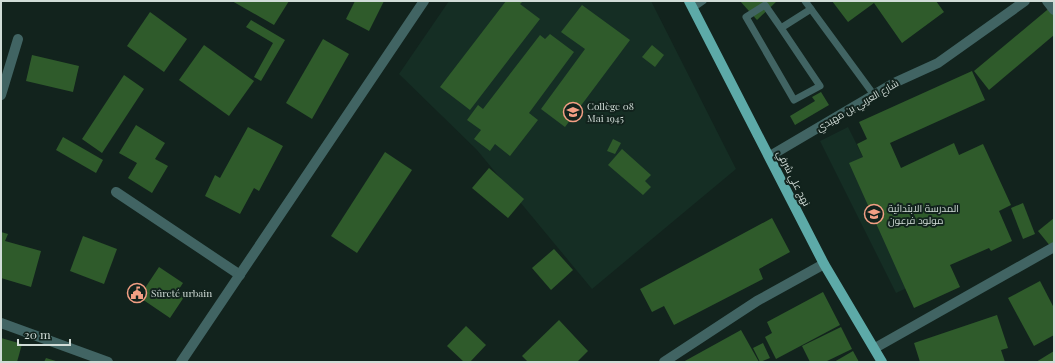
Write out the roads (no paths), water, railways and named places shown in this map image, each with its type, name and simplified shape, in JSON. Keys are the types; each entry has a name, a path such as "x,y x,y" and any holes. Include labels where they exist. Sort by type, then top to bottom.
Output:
{"main road":[{"name":"نهج علي شرفي","path":"691,4 824,264 882,362"}],"street":[{"path":"181,362 424,1"},
{"name":"شارع العربي بن مهيدي","path":"770,156 894,82 938,63 1025,1"},
{"path":"1047,1 1054,10"},
{"path":"1,95 18,39"},
{"path":"116,192 240,275"},
{"path":"875,348 1054,247"},
{"path":"664,362 757,300 824,264"},
{"path":"1,323 108,362"}],"lane":[{"path":"691,4 703,1"},
{"path":"805,1 874,95"},
{"path":"765,5 781,28 820,86 794,100 746,17 765,5"},
{"path":"781,28 811,9"}],"place":[{"name":"Collège 08 Mai 1945","path":"573,112"},
{"name":"المدرسة الابتدائية مولود فرعون","path":"874,214"},
{"name":"Sûreté urbain","path":"137,293"}]}
